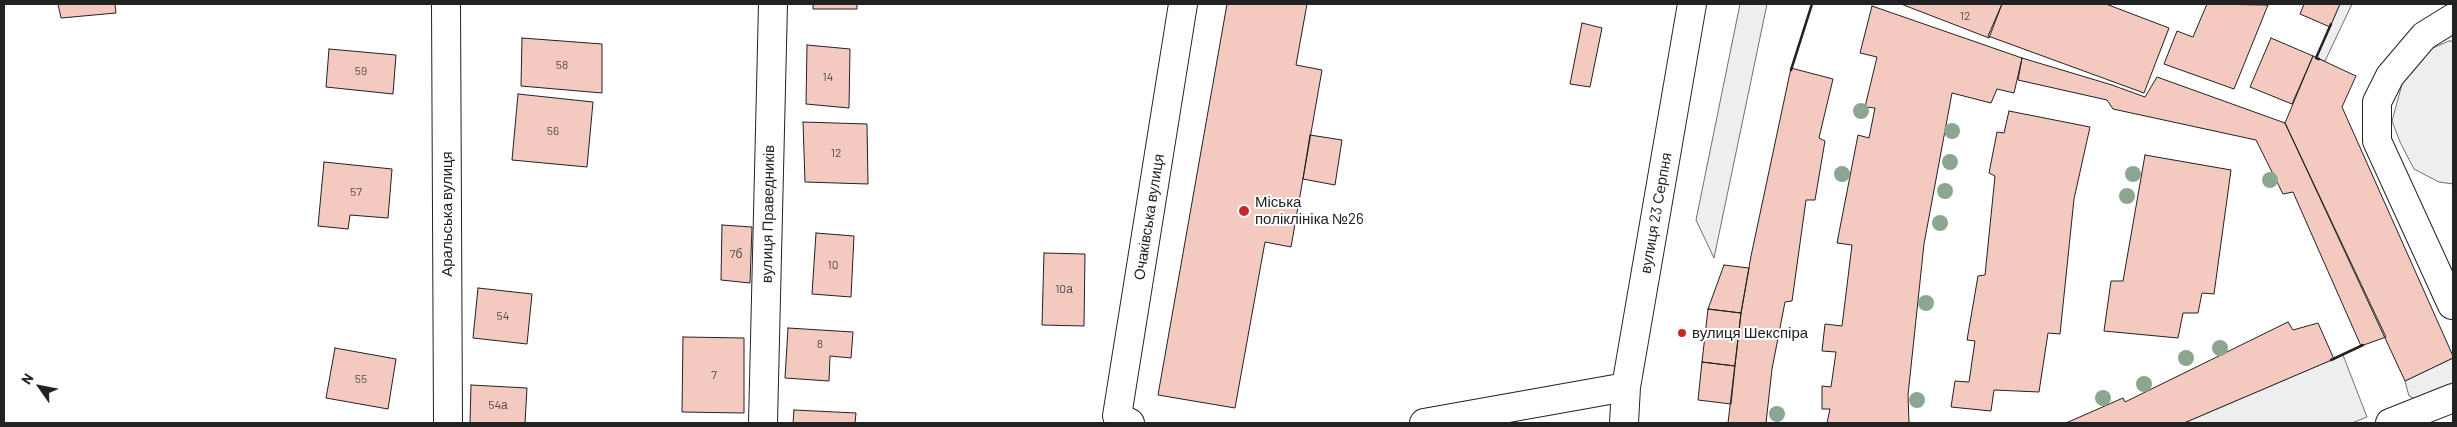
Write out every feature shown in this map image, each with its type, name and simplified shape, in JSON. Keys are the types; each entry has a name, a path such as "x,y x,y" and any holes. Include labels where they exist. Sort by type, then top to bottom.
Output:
{"street":[{"name":"Аральська вулиця","path":"446,4 448,423"},
{"name":"вулиця Праведників","path":"763,423 773,4"},
{"name":"Очаківська вулиця","path":"1130,423 1117,416 1183,4"},
{"name":"вулиця 23 Серпня","path":"1624,423 1626,388 1692,4"},
{"path":"2452,305 2377,141 2377,102 2390,76 2424,36 2453,18"},
{"path":"1424,423 1626,388"},
{"path":"2390,423 2453,398"}],"shaded area":[{"path":"1740,4 1767,4 1714,258 1696,220"},
{"path":"2340,4 2352,4 2325,61 2316,58"},
{"path":"2453,41 2453,184 2439,182 2414,169 2392,121 2404,77 2419,59 2433,48"},
{"path":"2343,355 2367,417 2352,423 2184,423"},
{"path":"2453,358 2453,386 2420,401 2409,396 2405,381"}],"building":[{"path":"58,4 115,4 116,13 61,18"},
{"path":"813,4 857,4 857,9 813,9"},
{"name":"Міська поліклініка №26","path":"1227,4 1307,4 1296,65 1322,70 1291,247 1265,242 1235,408 1158,395"},
{"path":"1901,4 2002,4 1989,38"},
{"path":"2002,4 2106,4 2169,28 2144,93 1988,36"},
{"path":"2207,4 2268,5 2234,89 2164,64 2177,31 2193,37"},
{"path":"2304,4 2340,4 2330,27 2300,14"},
{"path":"1872,6 2022,58 2014,93 1997,89 1991,103 1952,93 1924,244 1908,395 1909,423 1827,423 1830,409 1822,409 1822,386 1831,387 1836,352 1822,351 1825,324 1842,326 1852,245 1837,243 1858,135 1869,138 1875,108 1865,107 1877,57 1860,53"},
{"path":"1582,23 1602,28 1590,87 1570,84"},
{"path":"522,38 602,44 602,93 521,86"},
{"path":"2271,38 2313,56 2292,104 2250,87"},
{"path":"807,45 850,49 849,108 806,104"},
{"path":"329,49 396,55 393,94 326,87"},
{"path":"2313,56 2356,76 2342,107 2453,356 2453,358 2405,381 2285,123"},
{"path":"2022,58 2145,97 2157,77 2285,123 2386,337 2361,346 2293,192 2283,194 2256,140 2113,109 2107,100 2018,80"},
{"path":"1791,68 1833,79 1819,138 1825,141 1815,200 1806,200 1792,301 1785,302 1772,369 1766,423 1728,423 1741,313 1751,256"},
{"path":"518,94 593,102 587,167 512,160"},
{"path":"2009,111 2090,127 2074,199 2060,334 2048,333 2039,392 1994,390 1991,411 1951,407 1955,381 1969,382 1975,341 1967,340 1978,276 1985,275 1995,176 1989,173 1997,132 2004,133"},
{"path":"803,122 867,124 868,184 805,182"},
{"path":"1310,135 1342,140 1335,185 1303,179"},
{"path":"2145,155 2231,170 2214,294 2202,293 2198,313 2183,313 2178,338 2104,331 2111,281 2123,281"},
{"path":"324,162 392,169 388,218 350,215 348,229 318,226"},
{"path":"722,225 752,227 750,283 721,280"},
{"path":"816,233 854,236 851,297 812,294"},
{"path":"1044,253 1085,254 1084,326 1042,325"},
{"path":"1724,265 1749,268 1741,313 1708,309"},
{"path":"478,288 532,294 527,344 473,338"},
{"path":"1708,309 1741,313 1735,366 1702,362"},
{"path":"2288,322 2293,330 2318,323 2334,359 2184,423 2066,423 2123,398 2125,402"},
{"path":"788,328 853,332 851,358 830,356 829,381 785,378"},
{"path":"683,337 744,338 744,413 682,412"},
{"path":"335,348 396,359 388,409 326,398"},
{"path":"1702,362 1735,366 1731,404 1698,400"},
{"path":"471,385 527,388 525,423 470,423"},
{"path":"794,410 856,413 855,423 793,423"}],"wall":[{"path":"1791,70 1812,4"},
{"path":"2319,59 2316,58 2331,24"},
{"path":"2331,360 2363,345"}],"place":[{"name":"Міська поліклініка №26","path":"1244,211"},
{"name":"вулиця Шекспіра","path":"1682,333"}]}
